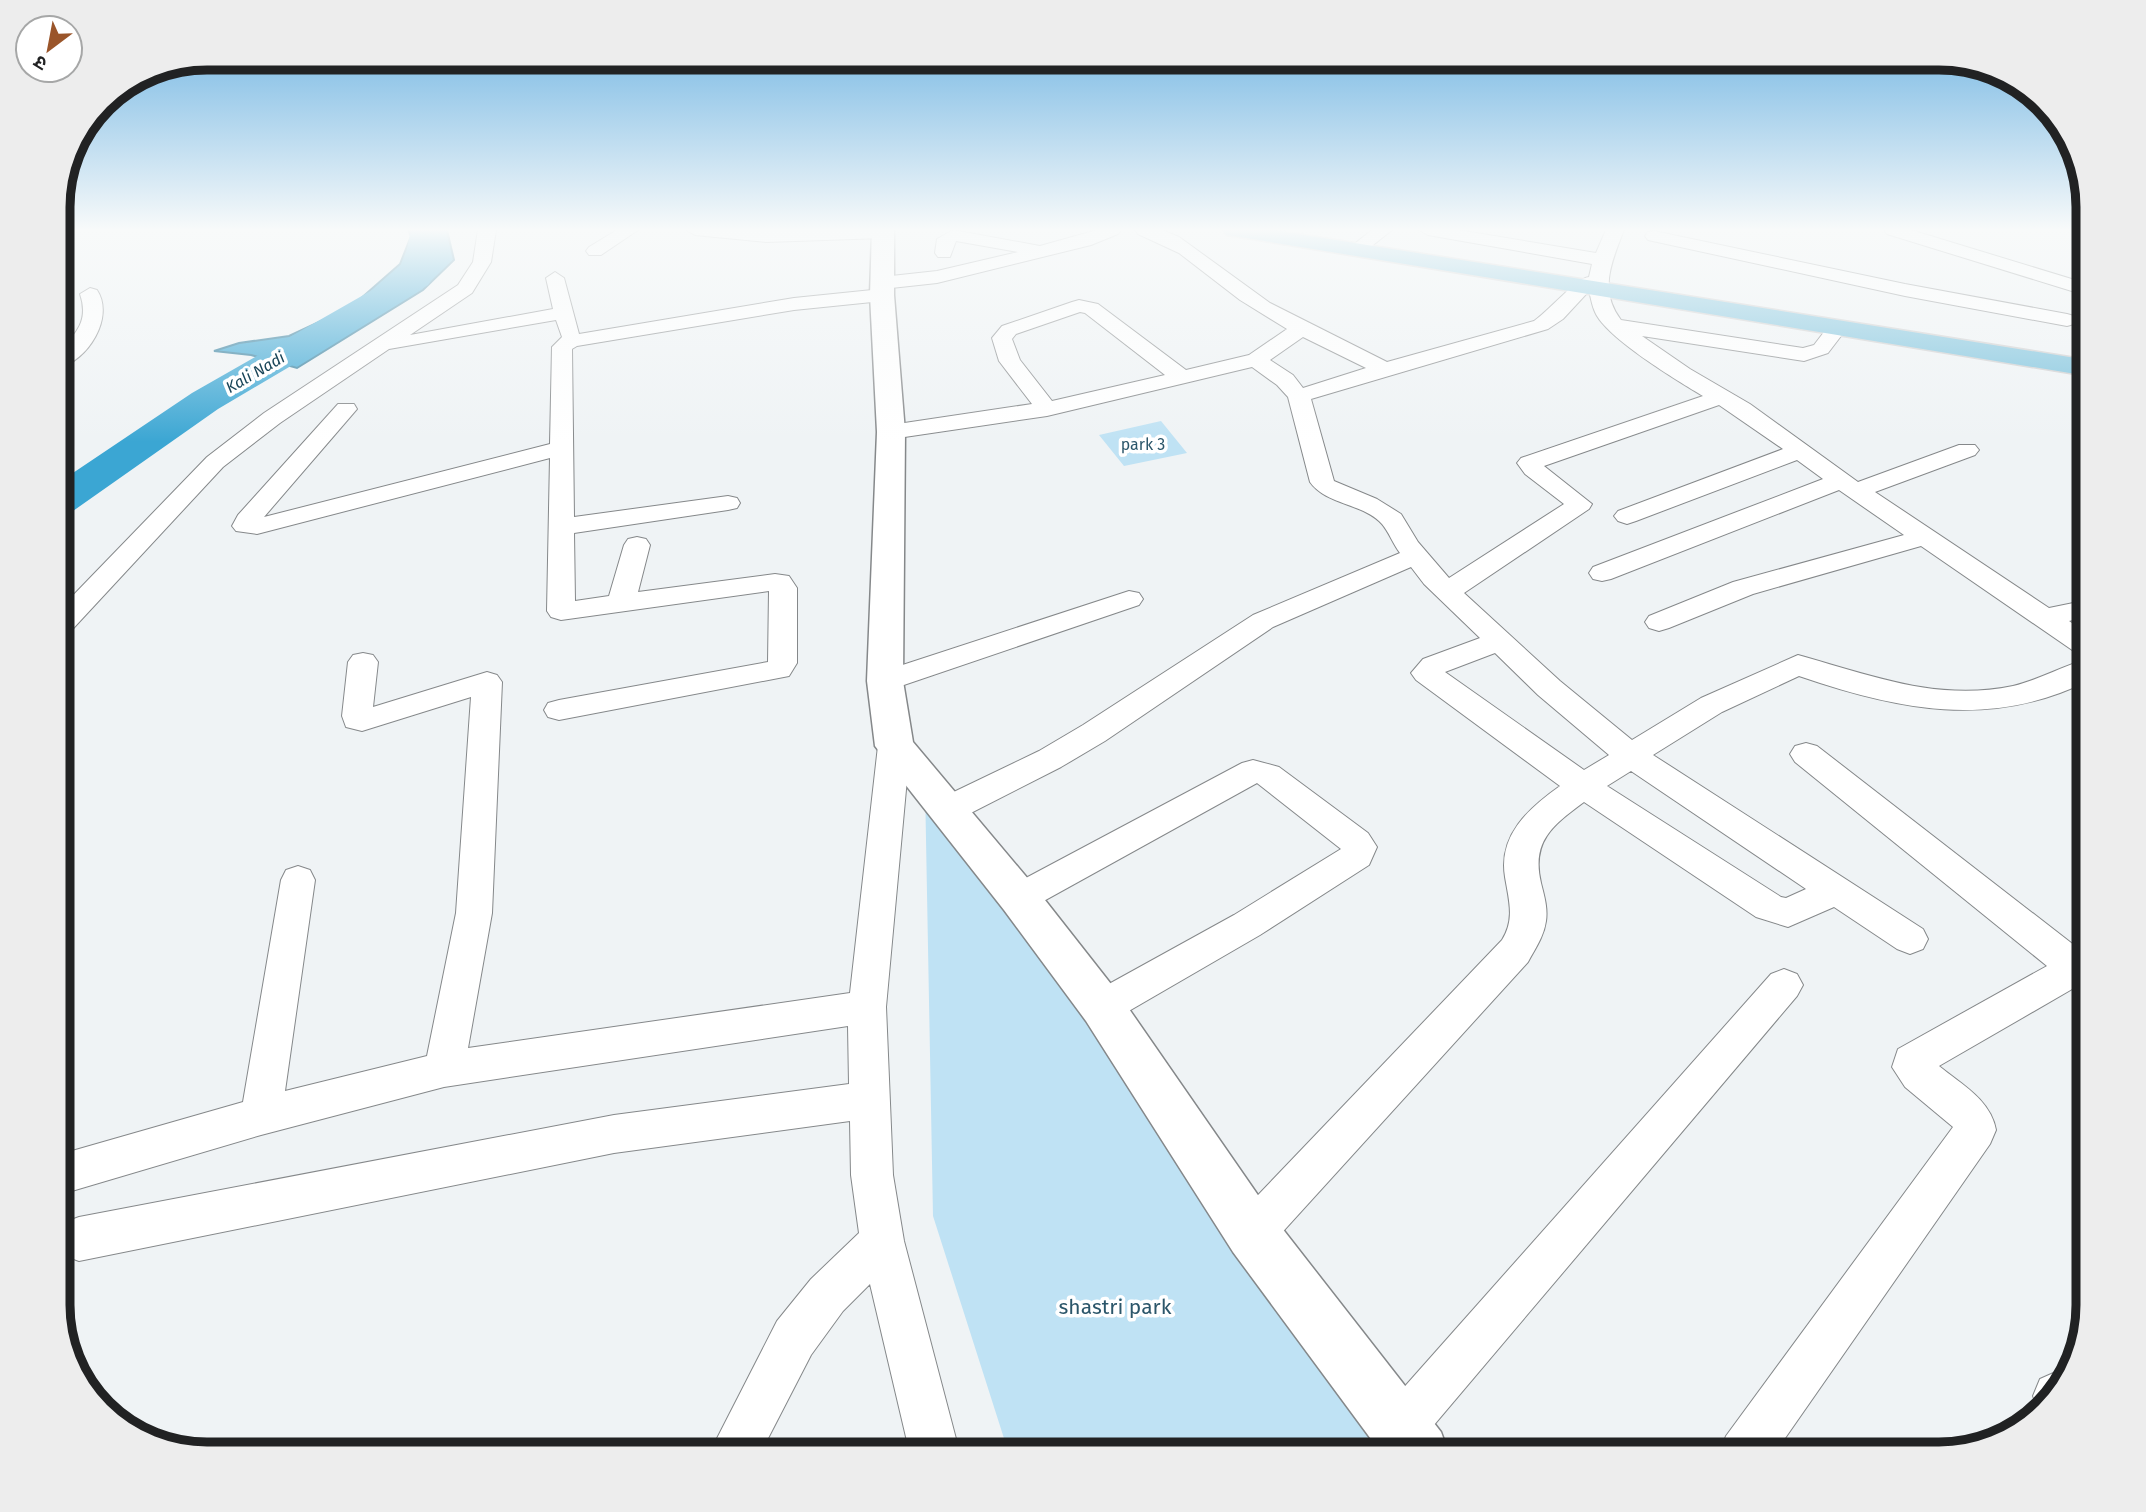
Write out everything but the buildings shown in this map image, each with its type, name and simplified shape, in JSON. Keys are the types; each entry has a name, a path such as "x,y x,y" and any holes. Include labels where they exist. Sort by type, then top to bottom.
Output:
{"main road":[{"path":"1709,301 2076,366"},
{"path":"1719,301 2076,359"}],"street":[{"path":"70,351 86,336 92,324 96,311 92,301"},
{"path":"70,615 215,462 272,418 448,301"},
{"path":"561,301 571,341"},
{"path":"559,710 779,669 782,663 783,588 779,582 561,611 561,350 571,341 815,301"},
{"path":"883,301 891,432 885,681 894,746 867,1007 869,1100 873,1175 882,1241 932,1442"},
{"path":"1254,301 1301,329 1385,369"},
{"path":"1299,396 1541,325 1571,301"},
{"path":"1600,301 1614,325 1682,374 1721,397 2076,639"},
{"path":"1963,301 2076,321"},
{"path":"2067,320 2076,301"},
{"path":"1047,409 1010,361 1002,338 1009,330 1079,306 1091,308 1183,378"},
{"path":"378,347 564,313"},
{"path":"1614,325 1793,355 1812,353 1831,336"},
{"path":"891,432 1047,409 1256,360 1301,329"},
{"path":"1256,360 1285,380 1299,396 1322,482 1336,492 1383,511 1392,519 1415,556 1447,592 1549,688 1631,756 1910,939"},
{"path":"1447,592 1580,504 1533,469 1530,463 1721,397"},
{"path":"346,409 247,520 245,526 257,527 562,448"},
{"path":"1602,573 1848,486 1967,450"},
{"path":"1627,516 1800,451"},
{"path":"561,527 728,503"},
{"path":"1659,622 1743,588 1926,537"},
{"path":"621,603 637,545"},
{"path":"947,810 1050,759 1094,733 1263,621 1415,556"},
{"path":"885,681 1129,599"},
{"path":"2043,618 2076,611"},
{"path":"1500,641 1433,666 1426,673 1583,786 1780,913 1795,911 1836,890"},
{"path":"363,662 357,716 357,720 362,721 487,682 474,913 444,1069"},
{"path":"1252,1233 1515,951 1524,938 1530,918 1521,859 1522,845 1539,822 1583,786 1676,724 1724,698 1798,665 1905,698 1947,702 1999,698 2046,688 2076,674"},
{"path":"894,746 1019,898 1102,1007 1252,1233 1410,1441 1784,985"},
{"path":"1806,754 2076,968"},
{"path":"1019,898 1253,771 1268,775 1360,847 1357,856 1247,925 1102,1007"},
{"path":"261,1116 298,880"},
{"path":"1753,1442 1975,1130 1974,1122 1968,1114 1919,1074 1912,1067 1912,1061 2076,976"},
{"path":"70,1172 261,1116 444,1069 867,1007"},
{"path":"79,1239 614,1134 869,1100"},
{"path":"740,1442 794,1339 827,1295 882,1241"}],"green space":[{"name":"park 3","path":"1161,421 1187,453 1124,466 1099,435"},
{"name":"shastri park","path":"925,785 1193,1167 1391,1442 1005,1442 933,1216"}],"water":[{"path":"358,301 406,301 297,368 251,355 214,351 239,343 289,336 351,307"}],"waterway":[{"name":"Kali Nadi","path":"70,494 205,401 378,301"}]}
